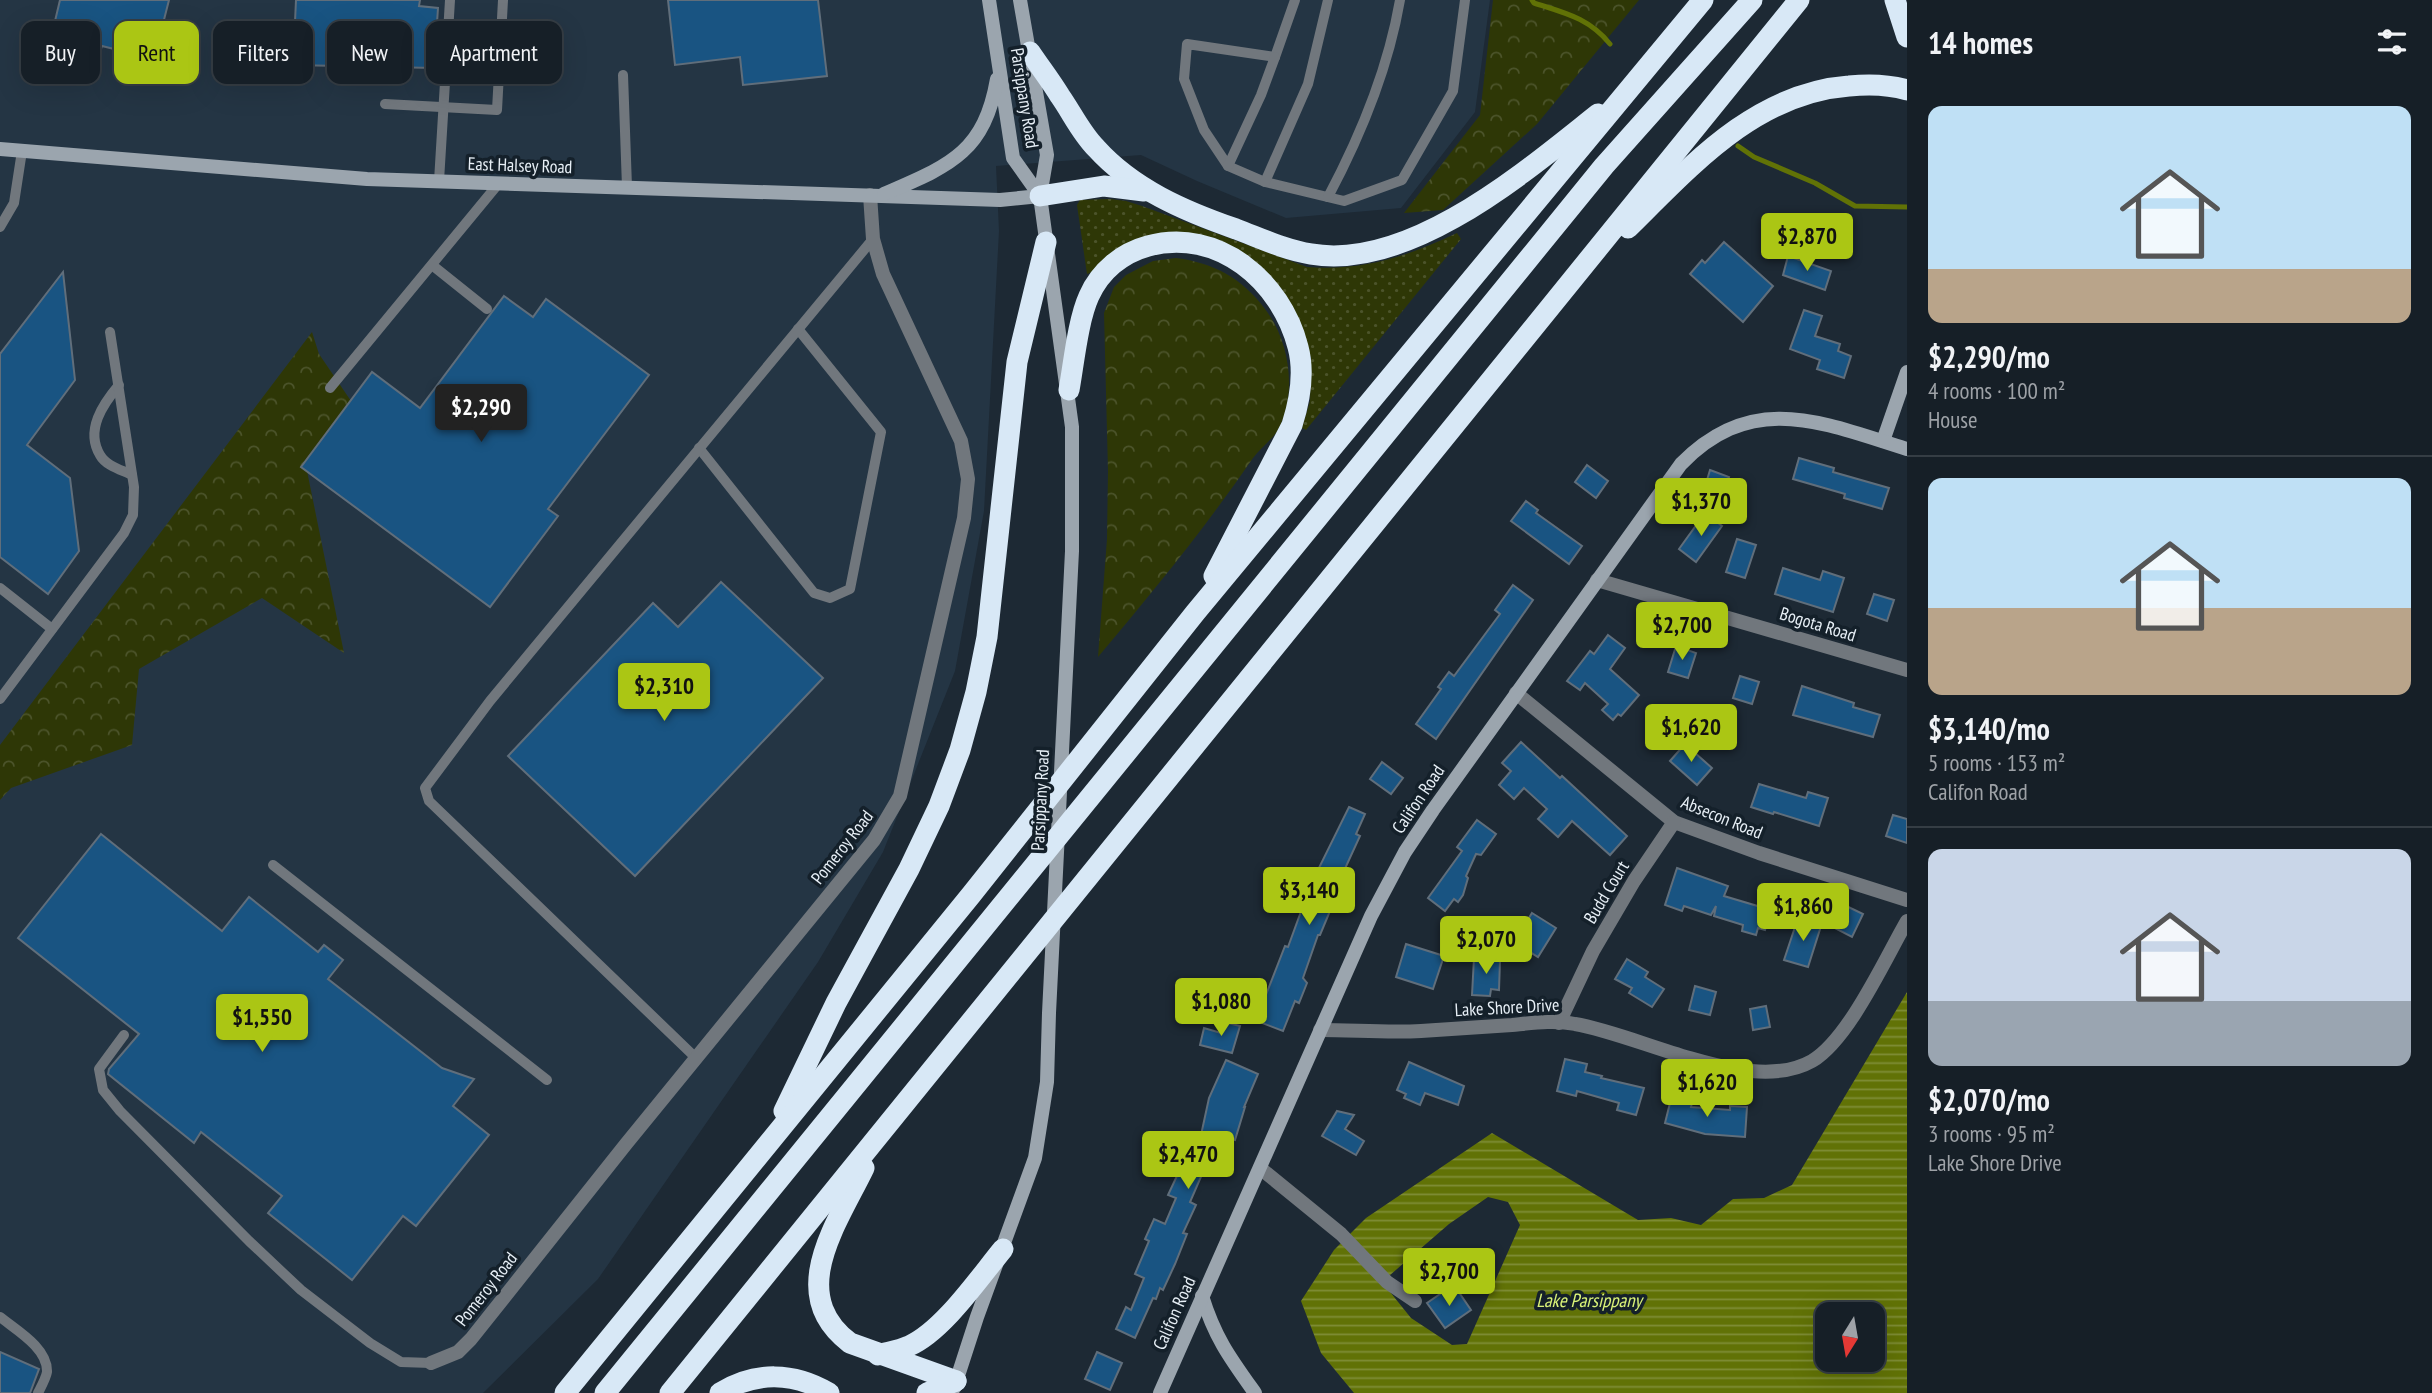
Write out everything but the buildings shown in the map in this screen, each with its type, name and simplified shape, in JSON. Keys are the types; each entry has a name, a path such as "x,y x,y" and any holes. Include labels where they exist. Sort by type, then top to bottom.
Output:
{"highway":[{"path":"565,1393 971,895 1195,613 1703,0"},
{"path":"605,1393 1604,166 1752,0"},
{"path":"670,1393 1799,0"},
{"path":"1895,0 1907,37"},
{"path":"1030,52 1094,147 1115,168 1146,191 1226,226 1286,248 1332,256 1363,253 1400,243 1472,209 1513,181 1633,87"},
{"path":"1556,298 1709,148 1763,112 1811,92 1836,87 1874,84 1907,90"},
{"path":"1040,196 1104,186 1146,191"},
{"path":"769,1143 835,1003 909,869 939,806 960,750 987,637 1017,362 1046,242"},
{"path":"1069,390 1089,295 1112,264 1140,248 1158,243 1184,242 1222,251 1246,265 1263,281 1291,324 1299,349 1302,374 1300,400 1292,425 1195,613"},
{"path":"881,1135 823,1252 817,1277 820,1303 831,1325 850,1343 955,1387"},
{"path":"878,1355 900,1350 923,1338 952,1311 1003,1249"},
{"path":"720,1393 743,1381 768,1376 802,1380 829,1393"},
{"path":"927,1393 955,1387"}],"main road":[{"name":"Parsippany Road","path":"989,0 1013,158 1040,196"},
{"name":"Parsippany Road","path":"955,1387 977,1317 1031,1170 1048,1082 1049,1013 1072,551 1072,427 1069,390 1040,196 1047,155 1020,0"},
{"path":"875,195 934,172 974,141 988,116 999,64"},
{"name":"East Halsey Road","path":"0,149 367,179 1000,200 1040,196"},
{"path":"1883,441 1907,372"},
{"name":"Califon Road","path":"1160,1393 1371,916 1405,852 1681,464 1693,451 1714,436 1738,425 1763,419 1793,418 1814,421 1906,446"},
{"path":"1202,1296 1222,1347 1255,1393"}],"street":[{"name":"Pomeroy Road","path":"431,1363 458,1352 471,1339 874,840 889,819 900,796 961,531 968,479 961,441 883,274 873,239 875,195"},
{"name":"Bogota Road","path":"1597,580 1907,670"},
{"name":"Absecon Road","path":"1516,693 1674,822 1759,853 1907,900"},
{"name":"Budd Court","path":"1559,1023 1593,951 1634,881 1674,822"},
{"name":"Lake Shore Drive","path":"1320,1030 1417,1031 1559,1023 1598,1028 1728,1068 1762,1073 1798,1067 1821,1054 1850,1020 1907,921"},
{"path":"1260,1168 1341,1234 1387,1282 1415,1301"}],"lane":[{"path":"439,181 450,0"},
{"path":"385,104 497,110 503,0"},
{"path":"1228,166 1261,95 1295,0"},
{"path":"1265,182 1308,84 1328,0"},
{"path":"1328,197 1354,149 1375,97 1395,33 1400,0"},
{"path":"1275,57 1188,44 1184,79 1203,130 1228,166 1265,182 1344,201 1402,180 1454,91 1465,0"},
{"path":"623,75 627,187"},
{"path":"0,227 14,203 22,151"},
{"path":"330,388 499,183"},
{"path":"696,1058 429,801 425,788 490,701 873,239"},
{"path":"432,265 487,309"},
{"path":"699,448 814,593 830,598 850,589 881,432 798,329"},
{"path":"0,699 124,533 133,515 134,487 110,332"},
{"path":"118,385 105,402 95,423 95,436 100,456 111,466 132,475"},
{"path":"0,588 52,629"},
{"path":"272,864 547,1080"},
{"path":"124,1035 99,1069 103,1090 120,1111 239,1232 301,1290 370,1343 401,1362 431,1363"},
{"path":"0,1317 37,1348 43,1357 47,1373 38,1393"}],"shaded area":[{"path":"0,0 1490,0 1475,112 1401,208 1286,218 1141,155 996,166 999,231 984,511 955,671 883,852 818,962 598,1279 483,1393 0,1393"}],"green space":[{"path":"1493,0 1639,0 1537,124 1443,210 1404,213 1480,115"},
{"path":"1110,199 1142,206 1307,267 1366,264 1420,249 1457,233 1461,239 1306,430 1302,428 1310,401 1311,358 1288,299 1188,235 1087,274 1077,205 1080,200"},
{"path":"1176,258 1203,264 1226,274 1247,289 1265,309 1285,350 1288,397 1280,426 1274,435 1253,458 1178,560 1098,657 1107,539 1104,313 1114,287 1126,275 1153,261"},
{"path":"312,332 319,354 351,401 305,461 344,653 262,598 139,669 132,745 11,788 0,800 0,745"}],"water":[{"name":"Lake Parsippany","path":"1907,992 1907,1393 1354,1393 1321,1353 1301,1301 1334,1250 1366,1218 1492,1133 1638,1220 1671,1218 1701,1225 1733,1199 1764,1198 1792,1185","holes":["1488,1197 1508,1202 1520,1225 1467,1344 1452,1345 1411,1318 1382,1282 1449,1224"]}],"waterway":[{"path":"1532,0 1585,22 1610,44"},
{"path":"1738,146 1754,157 1815,183 1855,206 1907,207"}]}
